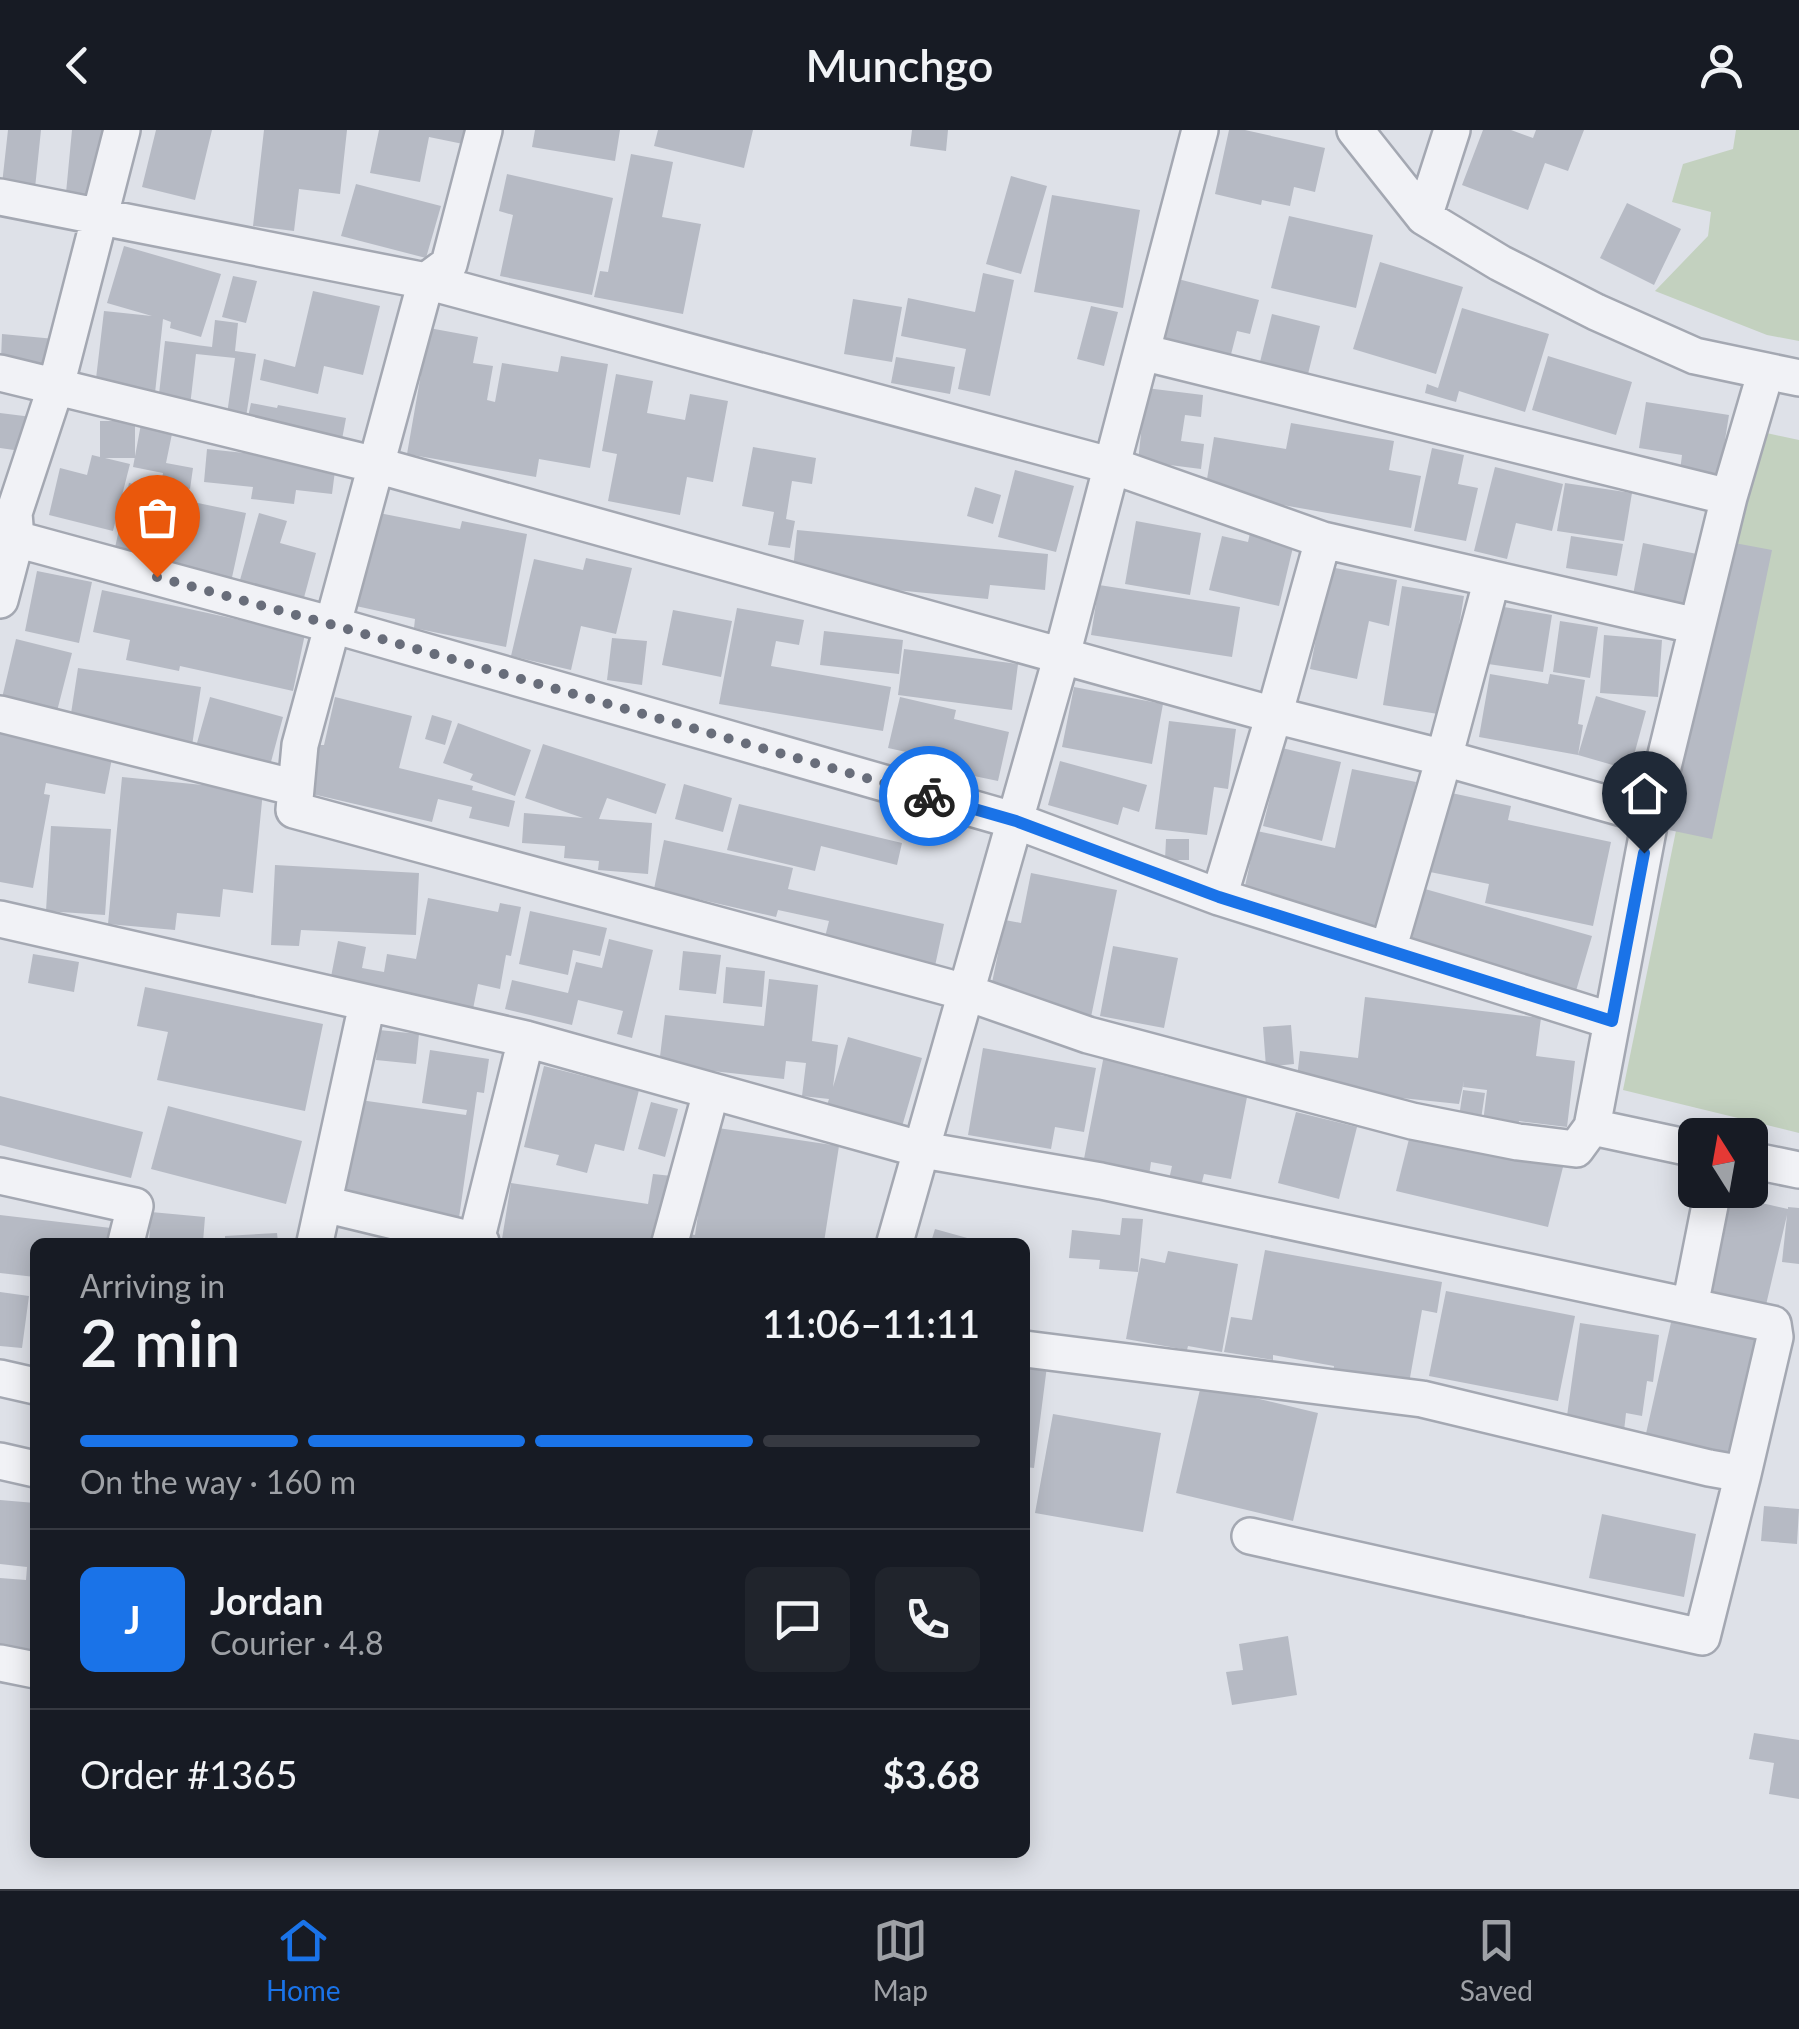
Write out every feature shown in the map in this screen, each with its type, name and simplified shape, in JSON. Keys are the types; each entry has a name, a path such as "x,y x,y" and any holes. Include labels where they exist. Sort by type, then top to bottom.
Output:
{"street":[{"path":"0,600 10,521 56,386 122,130"},
{"path":"484,130 449,264 426,281 300,745 294,810 965,992 1088,1035 1412,1121 1576,1149 1592,1128 1651,816 1728,496 1782,374 1695,356 1500,263 1424,217 1355,130"},
{"path":"897,1238 1062,656 1200,130"},
{"path":"1424,217 1452,130"},
{"path":"0,196 426,281 1112,466 1324,540 1697,626"},
{"path":"1142,352 1728,496"},
{"path":"0,373 376,465 1651,816"},
{"path":"10,521 333,625 1016,821 1219,897 1612,1021"},
{"path":"1219,897 1324,540"},
{"path":"1388,950 1492,578"},
{"path":"0,714 296,788"},
{"path":"0,919 526,1039 923,1150 1100,1182 1772,1324 1775,1337 1702,1637 1250,1536"},
{"path":"316,1238 367,1004"},
{"path":"479,1238 526,1039"},
{"path":"671,1238 711,1092"},
{"path":"1592,1128 1678,1146"},
{"path":"1768,1164 1799,1170"},
{"path":"0,1176 135,1206 127,1238"},
{"path":"324,1204 462,1238"},
{"path":"1690,1306 1709,1208"},
{"path":"1030,1351 1422,1399 1743,1474"},
{"path":"0,1378 30,1385"},
{"path":"0,1461 30,1468"},
{"path":"0,1663 30,1669"}],"green space":[{"path":"1736,130 1799,130 1799,341 1767,335 1655,291 1708,236 1711,212 1672,202 1683,164 1733,149"},
{"path":"1762,432 1799,440 1799,1133 1768,1125 1768,1118 1738,1118 1623,1090 1745,493"}],"building":[{"path":"8,130 41,130 35,188 2,184"},
{"path":"72,130 106,130 99,196 66,193"},
{"path":"156,130 212,130 195,200 142,187"},
{"path":"264,130 347,130 340,194 299,189 294,231 253,226"},
{"path":"379,130 471,130 468,145 429,137 420,182 370,173"},
{"path":"535,130 620,130 615,161 532,147"},
{"path":"658,130 753,130 744,168 654,146"},
{"path":"912,130 948,130 946,151 910,146"},
{"path":"1229,130 1325,148 1315,192 1294,187 1290,206 1262,200 1261,205 1215,194"},
{"path":"1483,130 1511,130 1533,138 1536,130 1584,130 1568,171 1545,163 1528,210 1462,185"},
{"path":"631,154 673,162 662,217 701,224 683,314 594,297 600,271 608,272"},
{"path":"507,174 613,198 592,295 500,276 513,215 499,211"},
{"path":"1011,176 1047,186 1021,274 986,264"},
{"path":"356,184 441,206 426,258 341,236"},
{"path":"1052,195 1140,210 1123,308 1034,292"},
{"path":"1627,203 1681,229 1654,285 1600,258"},
{"path":"1289,216 1373,235 1356,308 1271,288"},
{"path":"124,246 221,274 201,337 170,328 171,322 163,319 155,393 95,387 104,311 152,316 107,303"},
{"path":"1380,262 1463,287 1436,374 1353,349"},
{"path":"983,273 1014,280 990,396 958,389 966,349 901,336 908,298 975,312"},
{"path":"233,276 257,281 246,323 222,317"},
{"path":"1178,279 1259,300 1250,334 1237,331 1228,366 1161,349"},
{"path":"313,291 380,306 363,375 324,366 318,394 260,380 264,359 295,367"},
{"path":"853,299 902,307 892,362 844,354"},
{"path":"1091,306 1118,312 1104,366 1077,359"},
{"path":"1462,308 1549,334 1525,412 1459,391 1456,402 1425,393 1427,384 1438,388"},
{"path":"1272,314 1320,326 1304,390 1256,378"},
{"path":"215,320 238,323 235,351 256,354 246,417 227,414 235,358 196,354 190,406 158,403 165,341 212,347"},
{"path":"429,328 478,337 473,363 493,366 487,400 495,402 502,363 558,372 561,356 608,364 590,468 539,459 536,477 407,454"},
{"path":"2,334 55,339 50,390 0,385"},
{"path":"1548,356 1632,382 1616,435 1532,410"},
{"path":"896,357 955,367 950,394 891,383"},
{"path":"616,374 653,381 647,413 685,420 690,394 728,401 713,482 687,477 680,515 608,501 617,454 602,451"},
{"path":"1146,388 1203,395 1201,417 1185,415 1181,441 1204,444 1201,469 1138,461"},
{"path":"1646,402 1729,415 1719,477 1680,471 1682,455 1639,448"},
{"path":"251,403 346,418 340,450 245,431"},
{"path":"0,413 32,417 28,452 0,448"},
{"path":"100,421 135,421 135,458 105,458 130,464 113,531 49,515 60,468 87,475 92,455 100,457"},
{"path":"1291,423 1394,441 1389,470 1421,476 1411,528 1205,491 1214,437 1286,449"},
{"path":"141,424 173,429 166,463 193,468 190,489 161,484 163,473 133,467"},
{"path":"753,447 816,458 812,484 792,481 786,519 795,521 790,548 768,545 774,512 742,506"},
{"path":"1432,448 1464,455 1458,484 1478,488 1466,541 1414,531"},
{"path":"207,449 336,463 332,494 296,490 294,504 251,499 253,487 204,482"},
{"path":"1495,467 1563,484 1552,531 1516,523 1507,559 1474,551"},
{"path":"1015,470 1074,486 1056,552 998,537"},
{"path":"129,483 162,491 157,518 189,524 193,502 246,513 231,582 113,557"},
{"path":"1565,483 1632,493 1624,541 1557,531"},
{"path":"975,487 1001,495 993,524 967,516"},
{"path":"374,512 460,529 462,521 527,534 506,647 414,628 415,619 356,606"},
{"path":"259,513 287,521 280,543 316,553 302,605 238,587"},
{"path":"1136,521 1201,533 1190,595 1125,584"},
{"path":"797,530 1048,554 1045,590 990,585 988,599 792,580"},
{"path":"1250,533 1294,543 1279,606 1209,590 1222,536 1248,542"},
{"path":"1571,536 1623,544 1617,576 1566,568"},
{"path":"1729,542 1772,550 1712,839 1669,830"},
{"path":"1643,543 1697,554 1684,611 1632,600"},
{"path":"586,558 632,568 616,634 581,626 571,670 511,656 534,559 583,570"},
{"path":"1330,567 1397,580 1389,626 1369,621 1357,679 1310,669"},
{"path":"37,571 92,582 79,643 25,631"},
{"path":"1099,585 1240,607 1232,657 1091,635"},
{"path":"1402,586 1464,596 1444,715 1383,705"},
{"path":"102,590 305,634 293,691 180,666 179,671 126,660 130,640 93,632"},
{"path":"1498,606 1552,615 1543,672 1488,664"},
{"path":"737,608 804,620 799,645 776,641 771,666 891,687 883,731 719,704"},
{"path":"673,610 732,621 721,677 662,665"},
{"path":"1560,621 1598,627 1590,678 1553,672"},
{"path":"824,631 903,640 899,674 820,665"},
{"path":"1604,635 1662,640 1658,697 1600,693"},
{"path":"612,638 647,641 642,685 607,680"},
{"path":"16,639 72,653 56,715 1,702"},
{"path":"904,649 1018,664 1012,710 898,695"},
{"path":"78,668 201,687 191,752 68,733"},
{"path":"1490,674 1548,684 1550,674 1585,680 1578,755 1479,737"},
{"path":"1074,687 1163,704 1152,764 1062,747"},
{"path":"1596,696 1646,711 1630,770 1578,755"},
{"path":"210,697 283,717 267,777 193,757"},
{"path":"335,697 412,716 399,768 515,801 509,827 469,818 472,807 438,799 432,822 308,793"},
{"path":"900,697 956,710 954,719 1009,732 998,781 950,771 952,762 888,748"},
{"path":"432,715 452,721 445,745 425,739"},
{"path":"1169,721 1236,729 1228,789 1214,787 1207,835 1155,829"},
{"path":"458,723 531,750 515,796 470,780 473,774 443,763"},
{"path":"0,729 114,748 105,794 46,783 44,794 50,795 33,888 0,882"},
{"path":"543,744 666,784 656,814 607,798 599,819 652,823 648,874 598,870 599,861 564,858 565,846 522,843 524,813 583,818 525,798"},
{"path":"1282,748 1341,762 1322,841 1263,826"},
{"path":"1060,761 1147,785 1139,812 1123,807 1118,825 1048,805"},
{"path":"1352,769 1416,782 1385,930 1242,900 1257,831 1335,848"},
{"path":"122,777 263,791 253,893 223,889 220,917 177,913 175,930 108,924"},
{"path":"684,784 732,798 723,832 675,819"},
{"path":"1447,792 1511,806 1508,820 1611,842 1593,926 1485,903 1489,884 1430,872"},
{"path":"739,804 902,843 897,865 821,846 815,871 727,850"},
{"path":"51,826 111,829 105,915 46,911"},
{"path":"1166,839 1189,839 1189,860 1165,860"},
{"path":"664,840 793,868 788,889 944,924 935,966 824,941 829,921 778,910 776,917 654,889"},
{"path":"275,865 419,873 416,935 301,930 299,946 271,945"},
{"path":"1031,873 1117,890 1091,1017 989,997 1005,920 1021,923"},
{"path":"1425,889 1592,936 1576,991 1410,944"},
{"path":"428,898 498,912 500,903 521,907 500,989 478,984 472,1014 329,987 338,941 366,947 362,968 384,972 387,954 416,959"},
{"path":"530,911 607,928 600,956 573,950 568,975 519,964"},
{"path":"609,939 653,950 632,1038 617,1034 623,1011 578,1000 572,1025 505,1009 512,980 568,993 576,962 602,968"},
{"path":"1113,946 1178,958 1164,1028 1100,1016"},
{"path":"683,951 721,955 716,994 679,990"},
{"path":"33,954 79,962 74,992 28,983"},
{"path":"726,967 765,971 762,1007 723,1003"},
{"path":"769,979 818,985 812,1041 838,1045 833,1087 848,1037 922,1058 901,1130 826,1108 829,1099 802,1096 806,1063 786,1061 784,1079 659,1065 665,1015 764,1026"},
{"path":"145,987 323,1024 305,1111 157,1080 168,1032 137,1026"},
{"path":"1365,997 1541,1018 1536,1056 1575,1061 1567,1127 1519,1121 1518,1126 1483,1122 1487,1090 1463,1087 1464,1081 1459,1104 1296,1087 1300,1051 1358,1058"},
{"path":"1291,1025 1294,1064 1266,1067 1263,1027"},
{"path":"379,1030 419,1034 416,1064 376,1060"},
{"path":"983,1048 1096,1068 1084,1132 1055,1127 1051,1149 968,1135"},
{"path":"430,1050 489,1059 484,1093 477,1092 458,1225 344,1208 360,1100 466,1115 467,1110 422,1103"},
{"path":"1104,1055 1161,1065 1160,1075 1248,1092 1231,1179 1204,1174 1200,1190 1168,1184 1172,1166 1151,1162 1149,1176 1083,1164"},
{"path":"544,1066 639,1090 624,1151 595,1144 587,1173 556,1165 559,1155 524,1147"},
{"path":"1463,1090 1485,1093 1481,1119 1459,1117"},
{"path":"0,1096 143,1132 131,1178 0,1145"},
{"path":"651,1102 678,1109 665,1157 638,1149"},
{"path":"168,1106 302,1141 286,1204 151,1169"},
{"path":"1296,1112 1357,1127 1339,1199 1278,1183"},
{"path":"711,1127 839,1146 825,1238 502,1238 511,1183 648,1204 653,1174 672,1176 664,1231 695,1235"},
{"path":"1411,1131 1563,1167 1548,1227 1396,1191"},
{"path":"1768,1204 1799,1208 1799,1264 1782,1262 1787,1215 1766,1305 1709,1293 1728,1208 1768,1208"},
{"path":"151,1212 205,1217 203,1238 149,1238"},
{"path":"0,1215 111,1228 110,1238 30,1238 30,1276 0,1273"},
{"path":"1122,1218 1143,1219 1138,1272 1099,1269 1100,1260 1069,1258 1072,1230 1120,1235"},
{"path":"935,1229 967,1238 932,1238"},
{"path":"277,1233 278,1238 225,1238"},
{"path":"1265,1250 1442,1282 1437,1313 1422,1310 1408,1389 1333,1375 1334,1366 1273,1355 1273,1360 1224,1352 1231,1317 1252,1320"},
{"path":"1168,1251 1238,1264 1222,1352 1126,1339 1141,1258 1165,1263"},
{"path":"1446,1291 1575,1316 1558,1401 1429,1376"},
{"path":"0,1292 29,1296 22,1348 0,1346"},
{"path":"1672,1318 1757,1338 1729,1457 1645,1438"},
{"path":"1580,1323 1659,1335 1653,1382 1647,1381 1642,1416 1626,1413 1624,1431 1566,1423"},
{"path":"1030,1364 1047,1366 1034,1468 1030,1468"},
{"path":"1201,1385 1318,1413 1293,1521 1176,1493"},
{"path":"1053,1414 1161,1433 1143,1532 1035,1513"},
{"path":"0,1500 30,1503 30,1653 0,1650 0,1578 26,1580 27,1567 0,1564"},
{"path":"1764,1506 1799,1509 1797,1544 1761,1541"},
{"path":"1602,1514 1696,1534 1684,1597 1589,1578"},
{"path":"1288,1636 1297,1695 1232,1705 1226,1672 1243,1670 1239,1644"},
{"path":"1754,1733 1799,1740 1799,1799 1769,1794 1774,1763 1749,1759"}],"way so far":[{"path":"157,577 929,796"}],"route":[{"path":"929,796 1016,821 1219,897 1612,1021 1644,853"}]}
